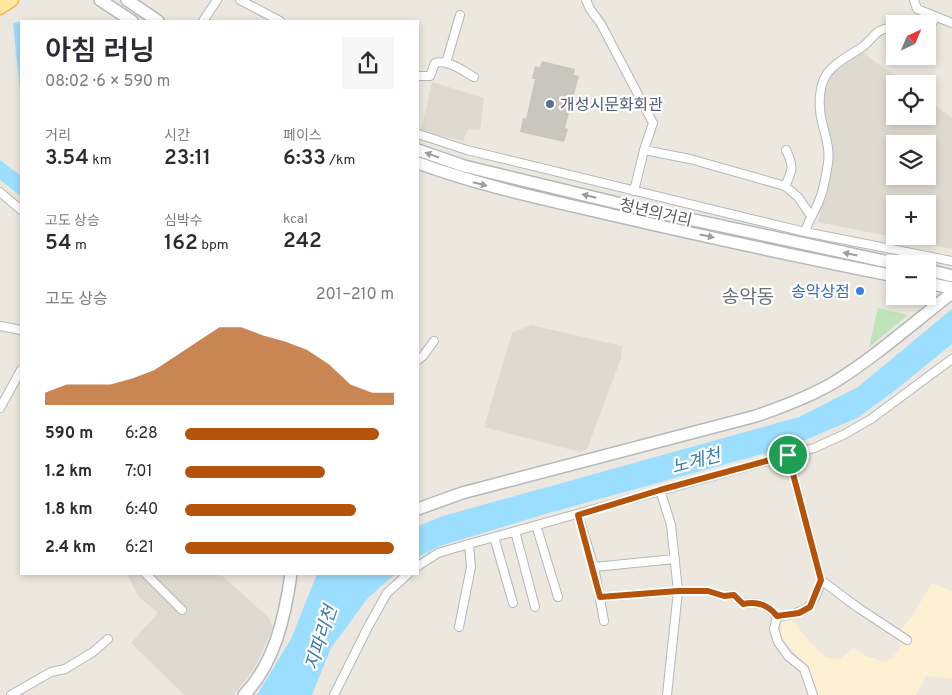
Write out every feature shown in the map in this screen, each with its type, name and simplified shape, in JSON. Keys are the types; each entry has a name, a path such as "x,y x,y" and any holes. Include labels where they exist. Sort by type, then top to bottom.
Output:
{"main road":[{"path":"0,8 12,0"},
{"path":"100,0 130,20"},
{"path":"127,0 157,20"},
{"name":"청년의거리","path":"419,150 464,166 638,208 886,261"},
{"name":"청년의거리","path":"419,163 464,180 526,195 886,274"},
{"path":"936,272 952,276"},
{"path":"936,285 952,288"},
{"path":"419,509 784,407 832,383 859,366 952,293"},
{"path":"244,695 259,675 275,644 286,610 291,575"}],"street":[{"path":"204,20 217,0"},
{"path":"240,0 278,20"},
{"path":"586,0 601,24 653,124 644,150 634,191"},
{"path":"914,0 917,9 929,15"},
{"path":"446,63 460,15"},
{"path":"936,18 952,23"},
{"path":"805,232 820,200 828,162 828,147 820,114 820,96 825,76 832,68 865,45 879,30 886,29"},
{"path":"419,76 430,76 436,63 446,63 474,77"},
{"path":"419,134 467,150 805,232 952,261"},
{"path":"644,150 690,159 785,186 798,197 811,216"},
{"path":"785,186 792,172 792,162 786,150"},
{"path":"0,192 20,209"},
{"path":"0,326 20,330"},
{"path":"419,359 434,341"},
{"path":"419,565 438,553 472,541 578,515 660,490 814,448 843,435 871,419 951,364"},
{"path":"0,408 20,372"},
{"path":"777,616 799,613 810,607 821,580 788,455"},
{"path":"660,490 671,525 678,591 667,695"},
{"path":"578,515 594,567 604,621"},
{"path":"536,525 558,597"},
{"path":"515,531 535,607"},
{"path":"494,537 513,603"},
{"path":"459,627 471,567 472,541"},
{"path":"594,567 675,559"},
{"path":"147,575 182,610"},
{"path":"334,695 387,593 407,575"},
{"path":"821,580 857,608 907,640"},
{"path":"600,597 678,591 708,591 724,596 734,595 743,604 752,602 764,604 771,608 777,616 774,629 778,642 788,656 804,669 813,695"},
{"path":"11,695 51,672 65,669 93,652 108,640"}],"shaded area":[{"path":"861,51 894,75 886,75 886,125 936,125 936,106 952,118 952,249 932,245 936,245 936,195 886,195 886,236 818,222 832,162 832,146 823,116 823,97 826,81 834,71"},
{"path":"432,82 484,98 480,130 468,129 463,141 421,131"},
{"path":"531,325 622,346 621,358 587,449 580,452 484,427 512,333"},
{"path":"221,575 269,618 273,628 255,667 234,695 184,695 131,643 158,613 138,596 128,576"},
{"path":"932,583 952,591 952,679 926,676 916,695 815,695 808,670 781,636 781,622 783,618 794,622 809,641 826,657 840,659 853,648 866,656 886,662 900,650 901,630"}],"green space":[{"path":"878,308 908,315 869,347"}],"water":[{"path":"20,22 20,90 13,23"},
{"path":"0,160 20,175 20,195 0,180"},
{"name":"노계천","path":"952,309 952,344 893,392 857,418 791,446 545,514 440,546 419,556 419,526 443,516 799,417 858,387"},
{"name":"지파리천","path":"317,575 394,575 368,598 331,648 312,695 257,695 291,639"}],"building":[{"name":"개성시문화회관","path":"542,61 575,69 574,75 579,76 565,128 568,129 564,142 520,132 523,118 526,119 535,79 532,79 535,66 540,67"}],"place":[{"name":"개성시문화회관","path":"550,104"},
{"name":"송악상점","path":"860,291"}],"district":[{"name":"송악동","path":"748,296"}],"route":[{"path":"788,455 819,566 820,585 810,607 799,613 777,616 771,608 764,604 752,602 743,604 740,598 732,594 724,596 708,591 678,591 600,597 594,567 578,515 622,500 788,455"}]}
